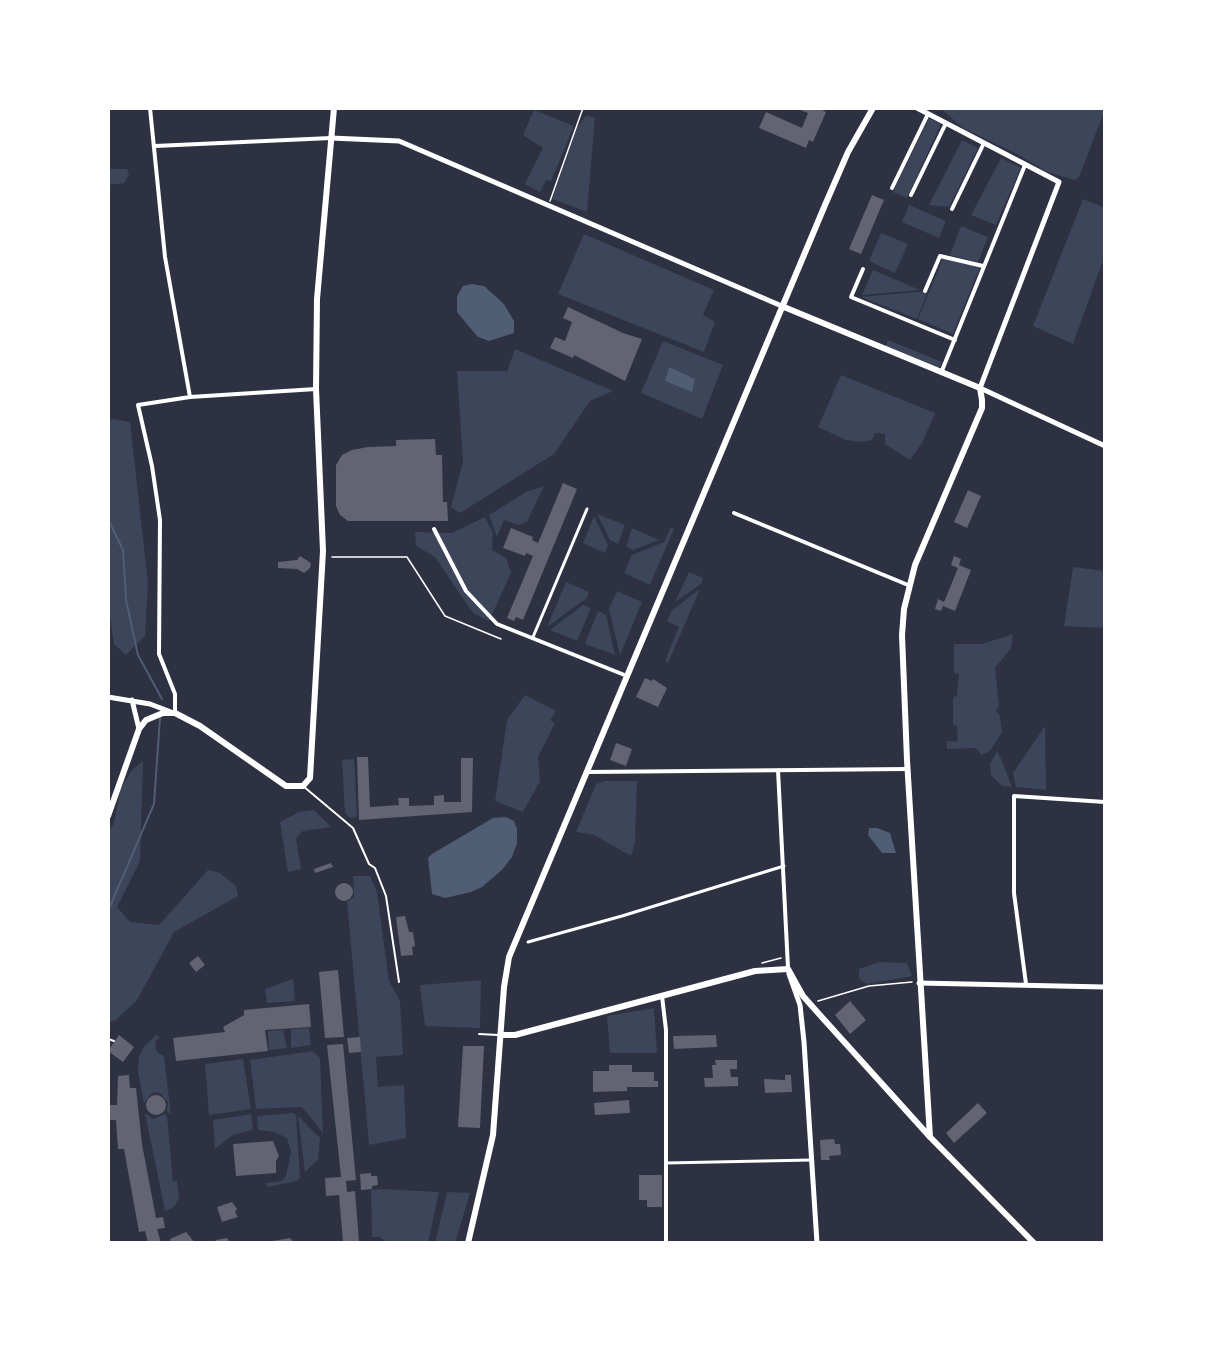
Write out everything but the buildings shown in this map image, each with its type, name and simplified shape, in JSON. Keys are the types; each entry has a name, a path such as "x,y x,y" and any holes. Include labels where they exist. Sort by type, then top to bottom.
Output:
{"main road":[{"path":"108,816 139,729 155,714 176,713 200,726 286,786 303,786 310,777 323,551 316,389 317,289 334,108"},
{"path":"468,1243 494,1135 500,1035 509,957 848,152 873,108"},
{"path":"784,307 941,374 980,388 982,408 908,585 902,635 919,982 930,1137"},
{"path":"500,1035 515,1035 755,970 788,969 803,996 930,1137 1034,1243"}],"street":[{"path":"150,108 165,257 190,397"},
{"path":"916,108 1059,182 980,388 1105,446"},
{"path":"892,188 928,114"},
{"path":"911,195 946,123"},
{"path":"154,146 331,138 399,141 784,307"},
{"path":"952,209 984,143"},
{"path":"941,374 1025,165"},
{"path":"925,291 940,256 983,266"},
{"path":"863,269 851,297 955,340"},
{"path":"108,697 131,700 176,713 175,694 159,654 160,520 152,466 138,405 190,397 316,389"},
{"path":"532,637 587,509"},
{"path":"734,513 908,585"},
{"path":"434,529 466,591 480,609 497,624 627,676"},
{"path":"131,700 139,729"},
{"path":"586,772 908,769"},
{"path":"778,770 788,969 800,1005 813,1160 817,1243"},
{"path":"1026,984 1014,893 1014,796 1105,802"},
{"path":"528,942 622,916 784,866"},
{"path":"919,982 1105,987"},
{"path":"662,995 666,1030 666,1243"},
{"path":"666,1163 813,1160"}],"lane":[{"path":"303,786 352,828 369,864 375,868 386,896 399,982"},
{"path":"479,1034 500,1035"},
{"path":"108,1039 114,1041"}],"path":[{"path":"548,205 583,108"},
{"path":"332,557 406,557 445,616 501,639"},
{"path":"759,964 783,958"},
{"path":"817,1001 869,986 919,982"}],"shaded area":[{"path":"940,108 1105,108 1105,110 1079,177 1074,180 1045,171 1021,156 963,128"},
{"path":"534,110 574,126 551,181 546,180 540,192 525,184 543,148 523,135"},
{"path":"586,116 595,117 587,212 552,199 577,128"},
{"path":"929,118 941,124 907,198 893,192"},
{"path":"962,140 978,148 949,207 929,205"},
{"path":"1001,158 1021,168 996,225 971,215"},
{"path":"108,169 127,169 129,175 124,183 108,185"},
{"path":"1083,199 1105,208 1105,264 1102,263 1073,344 1033,326"},
{"path":"909,205 946,221 939,238 902,222"},
{"path":"961,226 988,237 978,262 950,255"},
{"path":"881,233 908,244 895,273 869,261"},
{"path":"584,234 714,290 703,315 715,322 704,352 558,294"},
{"path":"943,258 980,267 953,334 918,319"},
{"path":"873,270 920,290 862,295"},
{"path":"472,284 484,286 504,304 514,321 514,333 489,341 478,337 466,323 457,312 457,296 463,286"},
{"path":"928,291 917,319 861,297"},
{"path":"888,340 942,362 939,369 885,347"},
{"path":"663,341 723,365 702,419 641,393"},
{"path":"515,349 613,391 590,401 554,454 460,513 451,507 463,462 457,371 507,371"},
{"path":"669,367 695,379 692,392 665,381"},
{"path":"841,375 935,413 922,443 910,460 885,444 885,434 875,433 872,440 863,442 846,440 818,427"},
{"path":"113,419 130,422 148,583 145,636 126,655 114,644 108,603 108,421"},
{"path":"544,486 527,522 519,525 504,520 497,537 489,515 526,492"},
{"path":"597,514 625,525 618,544 610,540"},
{"path":"594,516 608,545 605,553 583,543"},
{"path":"485,517 493,533 492,550 506,558 511,573 489,621 473,613 435,557 416,546 415,532 452,533"},
{"path":"671,527 674,529 650,585 624,573 632,555 664,542"},
{"path":"632,528 659,540 633,550 626,547"},
{"path":"1073,567 1105,571 1105,628 1064,626"},
{"path":"689,572 703,578 701,584 675,602"},
{"path":"566,582 589,592 587,598 547,627"},
{"path":"700,589 668,663 665,661 679,627 667,621 672,610"},
{"path":"617,591 642,602 620,655 609,609"},
{"path":"583,605 591,608 577,641 550,630"},
{"path":"598,611 606,615 615,655 585,644"},
{"path":"1013,634 1011,648 995,668 999,705 996,710 1000,716 1002,732 990,751 981,755 976,748 947,749 947,741 957,742 958,738 957,726 953,725 953,697 957,696 959,674 954,673 954,644 982,644"},
{"path":"525,695 556,711 550,720 555,723 538,757 540,781 523,812 495,801 507,720"},
{"path":"1045,726 1046,790 1016,787 1013,773"},
{"path":"997,751 1012,787 1002,786 991,775 990,764"},
{"path":"354,759 357,817 350,818 345,813 342,760"},
{"path":"143,761 140,861 117,907 130,922 159,925 208,870 220,873 236,886 238,896 174,932 137,1000 116,1020 108,1022 108,833 114,823 120,791 131,771"},
{"path":"605,781 637,781 635,842 631,856 594,835 576,832 596,784"},
{"path":"314,810 331,827 303,831 296,838 301,869 288,872 280,822 299,812"},
{"path":"506,817 514,821 517,829 517,843 512,857 502,870 482,887 471,892 445,898 432,894 428,858 493,818"},
{"path":"869,828 877,828 890,833 896,853 882,853 868,835"},
{"path":"353,876 370,876 377,892 389,981 400,1001 403,1055 376,1057 378,1087 404,1085 406,1138 369,1145 347,902 354,897"},
{"path":"879,962 907,963 912,976 866,984 859,979 859,969"},
{"path":"293,979 295,1001 267,1003 265,989"},
{"path":"481,980 480,1028 425,1026 420,985"},
{"path":"654,1008 657,1053 610,1053 607,1016"},
{"path":"309,1028 311,1045 291,1048 291,1029"},
{"path":"283,1030 287,1048 269,1050 268,1031"},
{"path":"156,1035 160,1038 155,1041 157,1052 164,1056 171,1116 167,1111 168,1102 159,1092 152,1093 144,1103 138,1072 139,1056"},
{"path":"313,1051 320,1058 323,1133 302,1107 256,1109 250,1060"},
{"path":"243,1059 251,1109 209,1115 205,1064"},
{"path":"145,1113 153,1119 165,1114 167,1116 173,1181 177,1181 179,1197 174,1207 165,1211"},
{"path":"293,1113 296,1115 300,1177 297,1181 267,1187 266,1183 281,1181 286,1176 291,1152 287,1138 274,1132 258,1130 257,1116"},
{"path":"251,1114 253,1130 233,1135 215,1149 213,1120"},
{"path":"298,1116 320,1138 318,1160 305,1172"},
{"path":"371,1190 439,1192 428,1243 388,1243 379,1237 372,1237"},
{"path":"447,1192 470,1193 455,1243 435,1243"}],"waterway":[{"path":"108,519 123,550 126,600 138,655 162,699"},
{"path":"108,911 154,804 160,718"}]}
